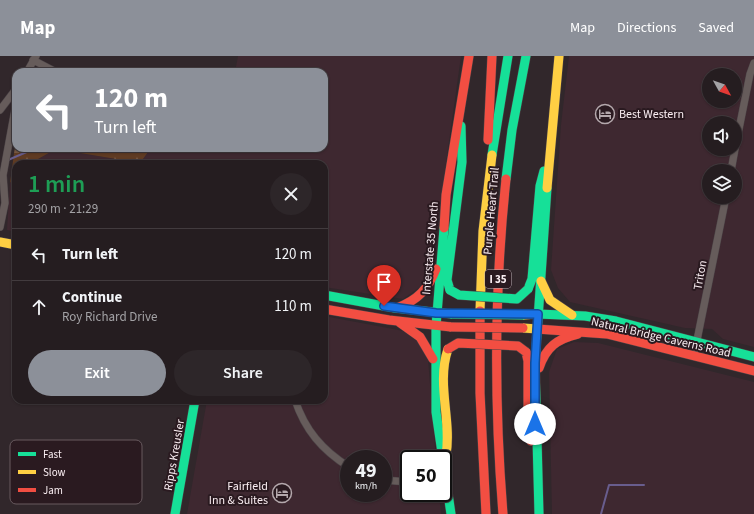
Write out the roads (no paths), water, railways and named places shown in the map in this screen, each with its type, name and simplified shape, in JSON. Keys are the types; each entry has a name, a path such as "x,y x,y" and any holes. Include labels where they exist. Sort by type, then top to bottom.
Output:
{"main road":[{"name":"Interstate 35 North","path":"441,450 436,412 436,313 446,195 461,96 469,56"},
{"path":"487,189 492,56"},
{"name":"Purple Heart Trail","path":"486,514 480,435 479,358 482,267 487,189 508,56"},
{"path":"539,514 539,486 535,424 537,328 550,148 559,56"},
{"name":"Purple Heart Trail","path":"503,514 496,389 497,300 506,175 526,57"},
{"path":"461,96 462,162 447,280 450,290 459,295 517,299 528,289 532,279 540,186 550,148"},
{"path":"0,242 12,244"},
{"path":"395,308 410,304 425,292 430,284 440,258"},
{"path":"540,280 550,300 574,316"},
{"name":"Natural Bridge Caverns Road","path":"328,296 395,308 436,313 538,314 616,320 754,357"},
{"name":"Natural Bridge Caverns Road","path":"328,309 399,322 436,326 537,328 607,334 754,371"},
{"path":"399,322 414,330 424,339 435,364"},
{"path":"535,380 542,357 552,343 561,338 590,332"},
{"path":"446,450 448,435 445,404 444,359 448,349 458,343 518,346 526,352 528,361 528,426 539,486"},
{"name":"Ripps Kreusler","path":"175,514 194,404"},
{"name":"Interstate 35 North","path":"448,502 450,514"}],"street":[{"path":"29,68 35,58 50,68"},
{"path":"742,116 750,74 754,63"},
{"path":"0,110 12,94"},
{"path":"0,227 5,203 3,175 6,149 12,122"},
{"name":"Triton","path":"694,355 725,204"},
{"path":"296,404 301,417 313,437 323,448 340,460"}],"waterway":[{"path":"8,160 27,152"},
{"path":"601,514 609,485 644,485"}],"place":[{"name":"Best Western","path":"605,114"},
{"name":"Fairfield Inn & Suites","path":"282,493"}]}
